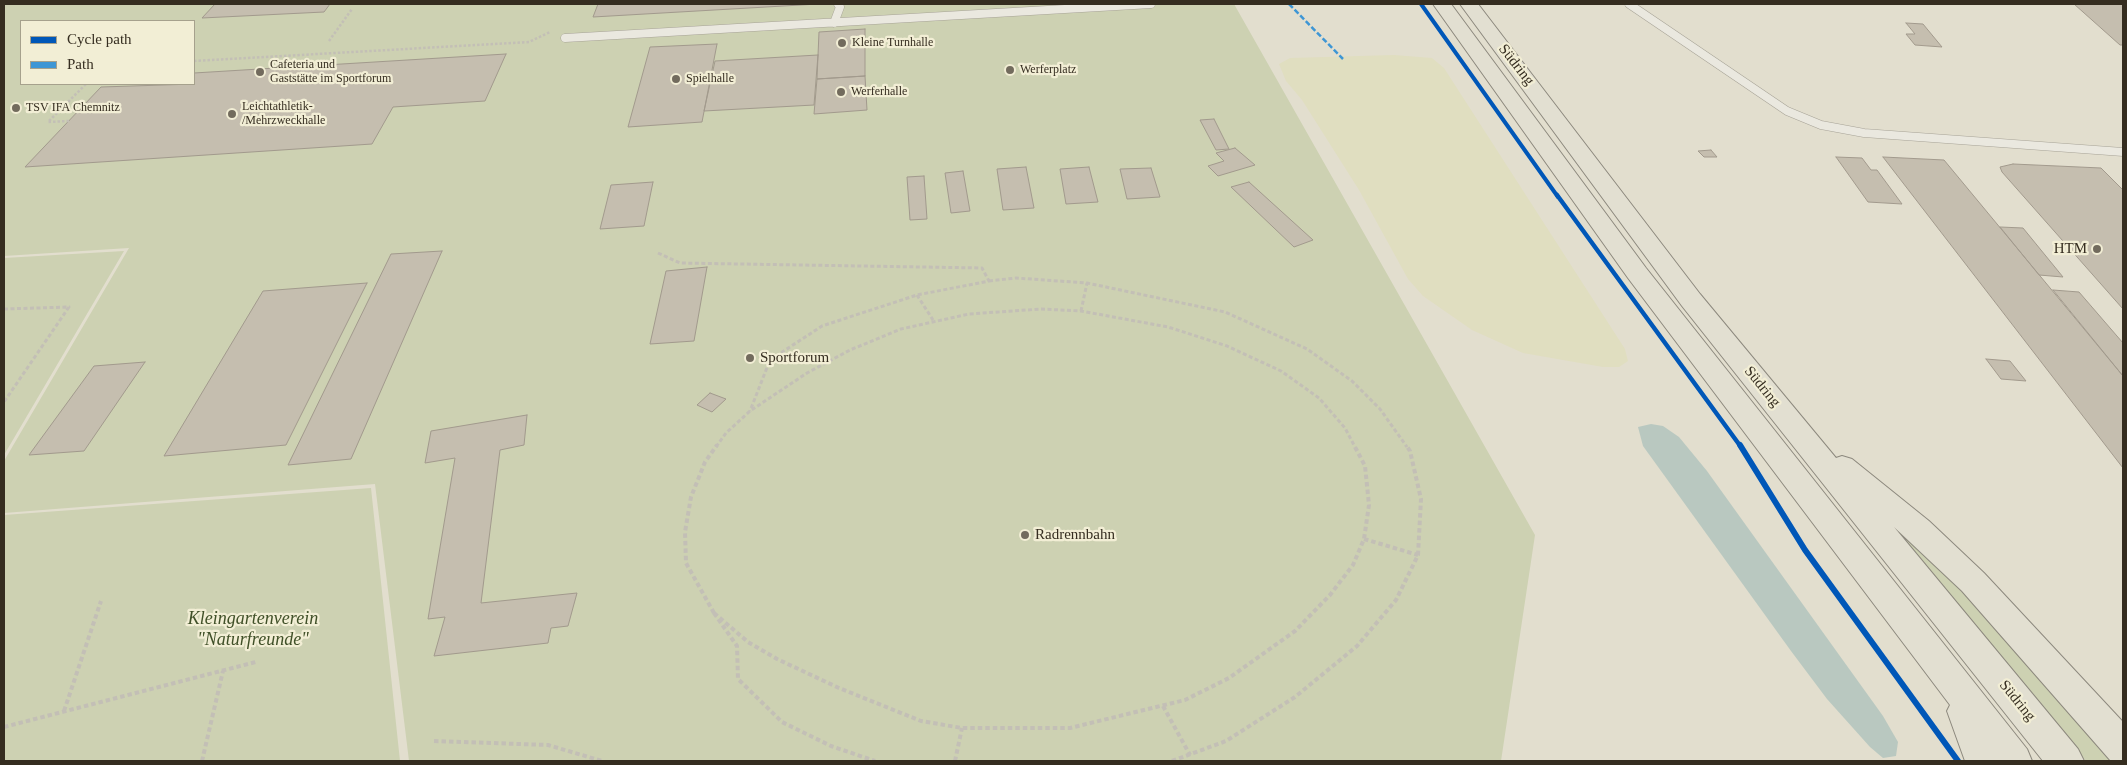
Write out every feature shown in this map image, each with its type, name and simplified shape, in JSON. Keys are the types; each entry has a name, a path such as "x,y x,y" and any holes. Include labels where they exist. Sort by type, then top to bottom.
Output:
{"main road":[{"name":"Südring","path":"1448,4 1554,114 1596,175 1686,292 2065,761"},
{"name":"Südring","path":"1448,4 1637,273 2014,761"},
{"path":"1796,429 1918,530 1973,582 2123,748"},
{"path":"1956,686 1983,761"}],"lane":[{"path":"834,23 840,8 838,4"},
{"path":"565,38 834,23 1072,6 1151,4"},
{"path":"1629,4 1787,111 1821,125 1864,132 2123,152"}],"path":[{"path":"329,40 352,9"},
{"path":"195,61 529,42 546,32 548,28"},
{"path":"69,121 48,122 85,85"},
{"path":"658,253 680,263 982,268 989,281"},
{"path":"750,411 770,360 822,326 917,295 989,281 1016,278 1087,283 1225,312 1307,349 1352,381 1380,409 1410,451 1421,499 1418,555 1396,600 1357,646 1295,697 1226,741 1172,761"},
{"path":"1081,311 1087,283"},
{"path":"917,295 933,320"},
{"path":"4,309 69,307 4,402"},
{"path":"714,613 748,642 811,675 921,721 962,728 1070,728 1185,700 1229,678 1294,630 1330,594 1353,565 1364,539 1369,506 1365,466 1345,428 1319,398 1281,371 1227,346 1168,327 1081,311 1032,310 969,314 933,320 901,329 850,350 807,373 750,411 726,433 705,462 691,497 685,532 686,563 714,613 737,646 738,679 782,722 832,746 875,761"},
{"path":"1364,539 1418,555"},
{"path":"64,712 101,601"},
{"path":"4,728 256,662"},
{"path":"202,761 223,671"},
{"path":"1163,706 1190,755"},
{"path":"955,761 962,728"},
{"path":"434,741 548,745 602,761"}],"shaded area":[{"path":"1394,55 1432,58 1444,68 1625,349 1628,361 1619,367 1603,367 1523,353 1472,330 1423,296 1408,279 1359,190 1302,100 1286,81 1279,64 1290,58"},
{"path":"1651,424 1663,426 1679,437 1707,471 1883,716 1898,742 1896,756 1883,758 1870,747 1827,699 1791,651 1643,446 1638,427"}],"green space":[{"name":"Sportforum","path":"4,4 1234,4 1535,535 1501,761 409,761 375,484 4,513 4,461 129,248 4,256"},
{"path":"124,251 4,455 4,258"},
{"name":"Kleingartenverein \"Naturfreunde\"","path":"371,488 400,761 4,761 4,515"},
{"path":"1887,519 1980,603 2118,761 2086,761"}],"building":[{"path":"215,4 330,4 324,12 202,18"},
{"path":"598,4 818,4 593,17"},
{"path":"2074,4 2123,4 2123,45 2120,45"},
{"path":"1906,23 1923,24 1942,47 1915,45 1906,34 1915,34"},
{"name":"Kleine Turnhalle","path":"865,29 865,76 817,79 819,32"},
{"name":"Spielhalle","path":"717,44 702,122 628,127 650,47"},
{"name":"Leichtathletik- /Mehrzweckhalle","path":"506,54 485,101 393,107 372,144 25,167 101,87 195,85 195,73"},
{"path":"818,55 814,105 704,111 715,61"},
{"name":"Werferhalle","path":"865,76 867,110 814,114 817,79"},
{"path":"1214,119 1229,149 1216,150 1200,120"},
{"path":"1235,148 1255,165 1218,176 1208,166 1224,161 1216,153"},
{"path":"1711,150 1717,157 1704,157 1698,151"},
{"path":"1836,157 1862,158 1871,170 1877,170 1902,204 1868,202"},
{"path":"1883,157 1944,160 2123,376 2123,468"},
{"name":"HTM","path":"2013,164 2101,168 2123,190 2123,309 2002,172 2000,167"},
{"path":"1026,167 1034,208 1003,210 997,169"},
{"path":"1089,167 1098,202 1066,204 1060,169"},
{"path":"1151,168 1160,197 1127,199 1120,169"},
{"path":"963,171 970,211 951,213 945,173"},
{"path":"924,176 927,219 910,220 907,177"},
{"path":"653,182 644,226 600,229 611,185"},
{"path":"1249,182 1313,240 1294,247 1231,187"},
{"path":"2000,227 2023,228 2063,277 2039,275"},
{"path":"442,251 351,459 288,465 391,254"},
{"path":"707,267 694,341 650,344 666,271"},
{"path":"367,283 286,445 164,456 263,291"},
{"path":"2053,290 2079,292 2123,343 2123,376"},
{"path":"1986,359 2010,361 2026,381 2001,379"},
{"path":"145,362 84,451 29,455 94,366"},
{"path":"710,393 726,399 712,412 697,405"},
{"path":"527,415 524,445 500,450 481,603 577,593 568,626 551,628 548,643 434,656 445,617 428,619 455,458 425,463 431,431"}],"marked path":[{"path":"1289,4 1343,59"}],"cycle path":[{"path":"1421,4 1613,274 1750,459 1805,550 1958,761"}],"place":[{"name":"Kleine Turnhalle","path":"842,43"},
{"name":"Werferplatz","path":"1010,70"},
{"name":"Cafeteria und Gaststätte im Sportforum","path":"260,72"},
{"name":"Spielhalle","path":"676,79"},
{"name":"Werferhalle","path":"841,92"},
{"name":"TSV IFA Chemnitz","path":"16,108"},
{"name":"Leichtathletik- /Mehrzweckhalle","path":"232,114"},
{"name":"HTM","path":"2097,249"},
{"name":"Sportforum","path":"750,358"},
{"name":"Radrennbahn","path":"1025,535"}]}
